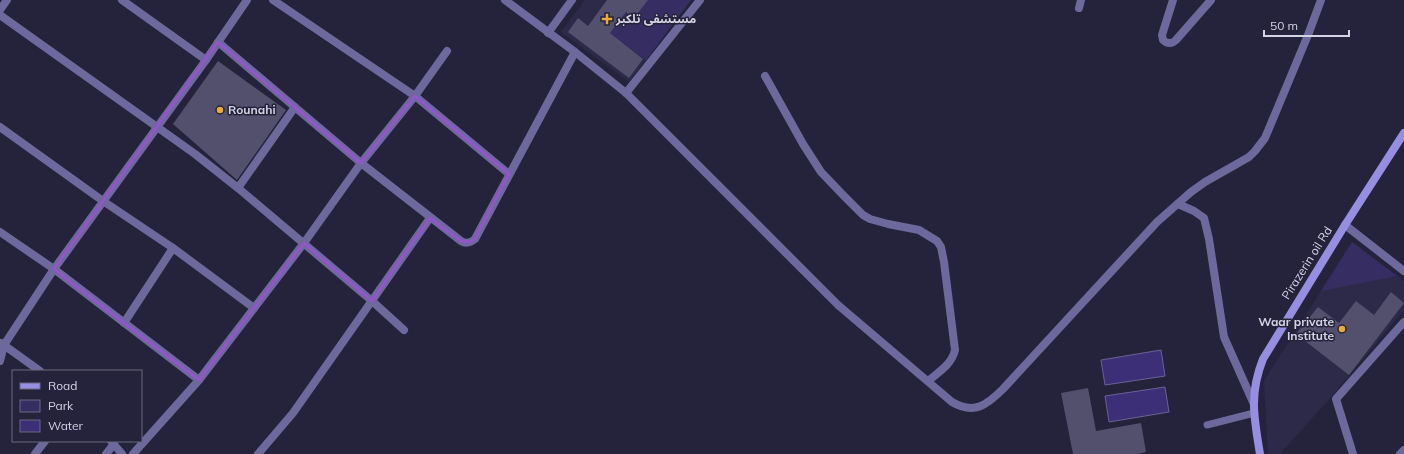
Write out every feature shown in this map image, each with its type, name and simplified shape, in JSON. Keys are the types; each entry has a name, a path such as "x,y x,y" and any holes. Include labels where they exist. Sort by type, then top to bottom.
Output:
{"main road":[{"name":"Pirazerin oil Rd","path":"1260,454 1253,402 1256,380 1263,358 1345,225 1403,136"}],"street":[{"path":"0,10 7,0"},
{"path":"122,0 206,60"},
{"path":"0,361 2,344 54,269 206,60 247,0"},
{"path":"273,0 415,96 509,174"},
{"path":"505,0 575,52 626,93 864,328 952,402 958,406 972,408 979,408 991,401 1147,232 1205,182 1249,157 1261,145 1308,36 1321,0"},
{"path":"548,33 572,0"},
{"path":"626,93 700,0"},
{"path":"1173,0 1162,34 1163,40 1168,43 1176,40 1211,0"},
{"path":"0,15 158,126 238,188 372,300 404,330"},
{"path":"218,42 361,163 430,218 461,241 466,243 472,241 476,236 575,52"},
{"path":"133,454 199,380 304,243 361,163 415,96 447,51"},
{"path":"765,76 821,172 863,215 870,219 888,224 919,230 937,241 944,262 955,350 954,356 950,362 928,382"},
{"path":"238,188 295,107"},
{"path":"0,127 103,201 173,248 254,308"},
{"path":"1178,204 1194,211 1204,218 1209,239 1224,337 1253,402"},
{"path":"258,454 293,413 430,218"},
{"path":"1345,225 1404,270"},
{"path":"0,232 54,269 199,380"},
{"path":"124,323 173,248"},
{"path":"1353,454 1336,399 1404,322"},
{"path":"2,344 39,370"},
{"path":"35,454 44,442"},
{"path":"106,454 112,443 122,454"},
{"path":"1400,454 1404,450"}],"lane":[{"path":"1207,425 1254,413"}],"highlighted area":[{"path":"218,42 361,163 415,96 509,174 475,239 469,242 461,241 430,218 372,301 304,243 199,380 54,269"}],"shaded area":[{"path":"585,0 691,0 629,82 561,32"},
{"path":"1352,242 1404,281 1404,310 1332,396 1280,454 1268,454 1264,381"}],"green space":[{"path":"647,0 691,0 646,60 610,33 626,12 634,18"},
{"path":"1352,242 1397,276 1321,291"}],"water":[{"path":"1161,350 1165,376 1105,385 1101,360"},
{"path":"1165,387 1169,412 1109,422 1105,396"}],"building":[{"path":"607,0 648,0 634,18 626,12 610,33 643,59 629,78 568,32 578,18 588,26"},
{"path":"218,61 286,110 237,180 173,124"},
{"name":"Waar private Institute","path":"1391,292 1404,303 1349,375 1296,334 1318,307 1339,323 1356,301 1374,315"},
{"path":"1088,388 1096,431 1141,423 1146,452 1138,454 1073,454 1061,393"}],"place":[{"name":"مستشفى تلكبر","path":"607,19"},
{"name":"Rounahi","path":"220,110"},
{"name":"Waar private Institute","path":"1342,329"}]}
